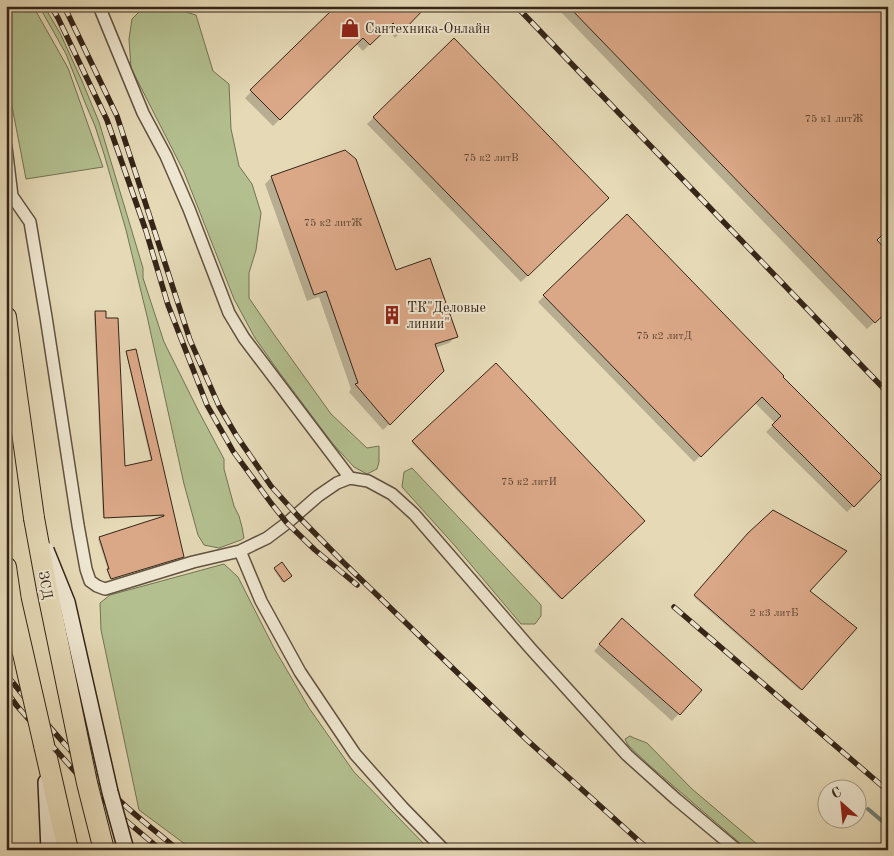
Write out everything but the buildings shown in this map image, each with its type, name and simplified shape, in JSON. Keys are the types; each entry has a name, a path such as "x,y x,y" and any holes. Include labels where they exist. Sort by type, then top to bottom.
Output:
{"highway":[{"name":"ЗСД","path":"6,317 34,518 86,783 104,850"},
{"path":"6,567 11,601 68,850"}],"main road":[{"path":"34,518 67,602 110,792 126,850"},
{"path":"44,745 49,850"}],"street":[{"path":"98,6 189,209 229,312 244,338 350,478"},
{"path":"6,147 12,196 30,222 78,525 90,581 105,589 193,562 240,551 267,538 288,523 318,496 337,483 350,478 368,481 392,494 414,514 531,649 627,754 737,850"},
{"path":"240,551 261,601 300,672 355,754 402,807 444,850"}],"green space":[{"path":"6,6 33,6 68,68 103,167 26,179 11,101"},
{"path":"39,6 44,6 60,33 99,122 143,268 143,278 164,342 224,459 224,469 244,538 219,548 204,545 198,535 184,484 126,230 104,154 95,126 66,54"},
{"path":"145,6 165,6 196,15 213,71 229,84 231,129 239,166 252,184 261,213 256,250 249,273 249,298 331,414 367,448 379,446 377,469 367,474 354,467 333,444 255,338 234,299 184,172 131,68 129,39 132,19"},
{"path":"412,468 541,605 541,616 535,624 521,624 402,487 404,472"},
{"path":"224,564 238,577 274,648 309,708 354,772 430,850 193,850 139,810 101,630 100,603 110,595"},
{"path":"630,736 647,743 692,789 764,850 748,850 628,745 625,739"}],"waterway":[{"path":"868,809 888,826"}],"railway":[{"path":"51,6 107,120 146,231 168,305 207,405 233,451 287,523 315,550 357,585"},
{"path":"64,6 117,116 190,340 219,406 236,435 271,486 343,562 527,740 649,850"},
{"path":"516,6 888,393"},
{"path":"674,607 888,791"},
{"path":"6,674 74,755 126,807 178,850"},
{"path":"6,691 78,775 118,814 161,850"}],"place":[{"name":"Сантехника-Онлайн","path":"350,28"},
{"name":"ТК\"Деловые линии\"","path":"392,315"}]}
